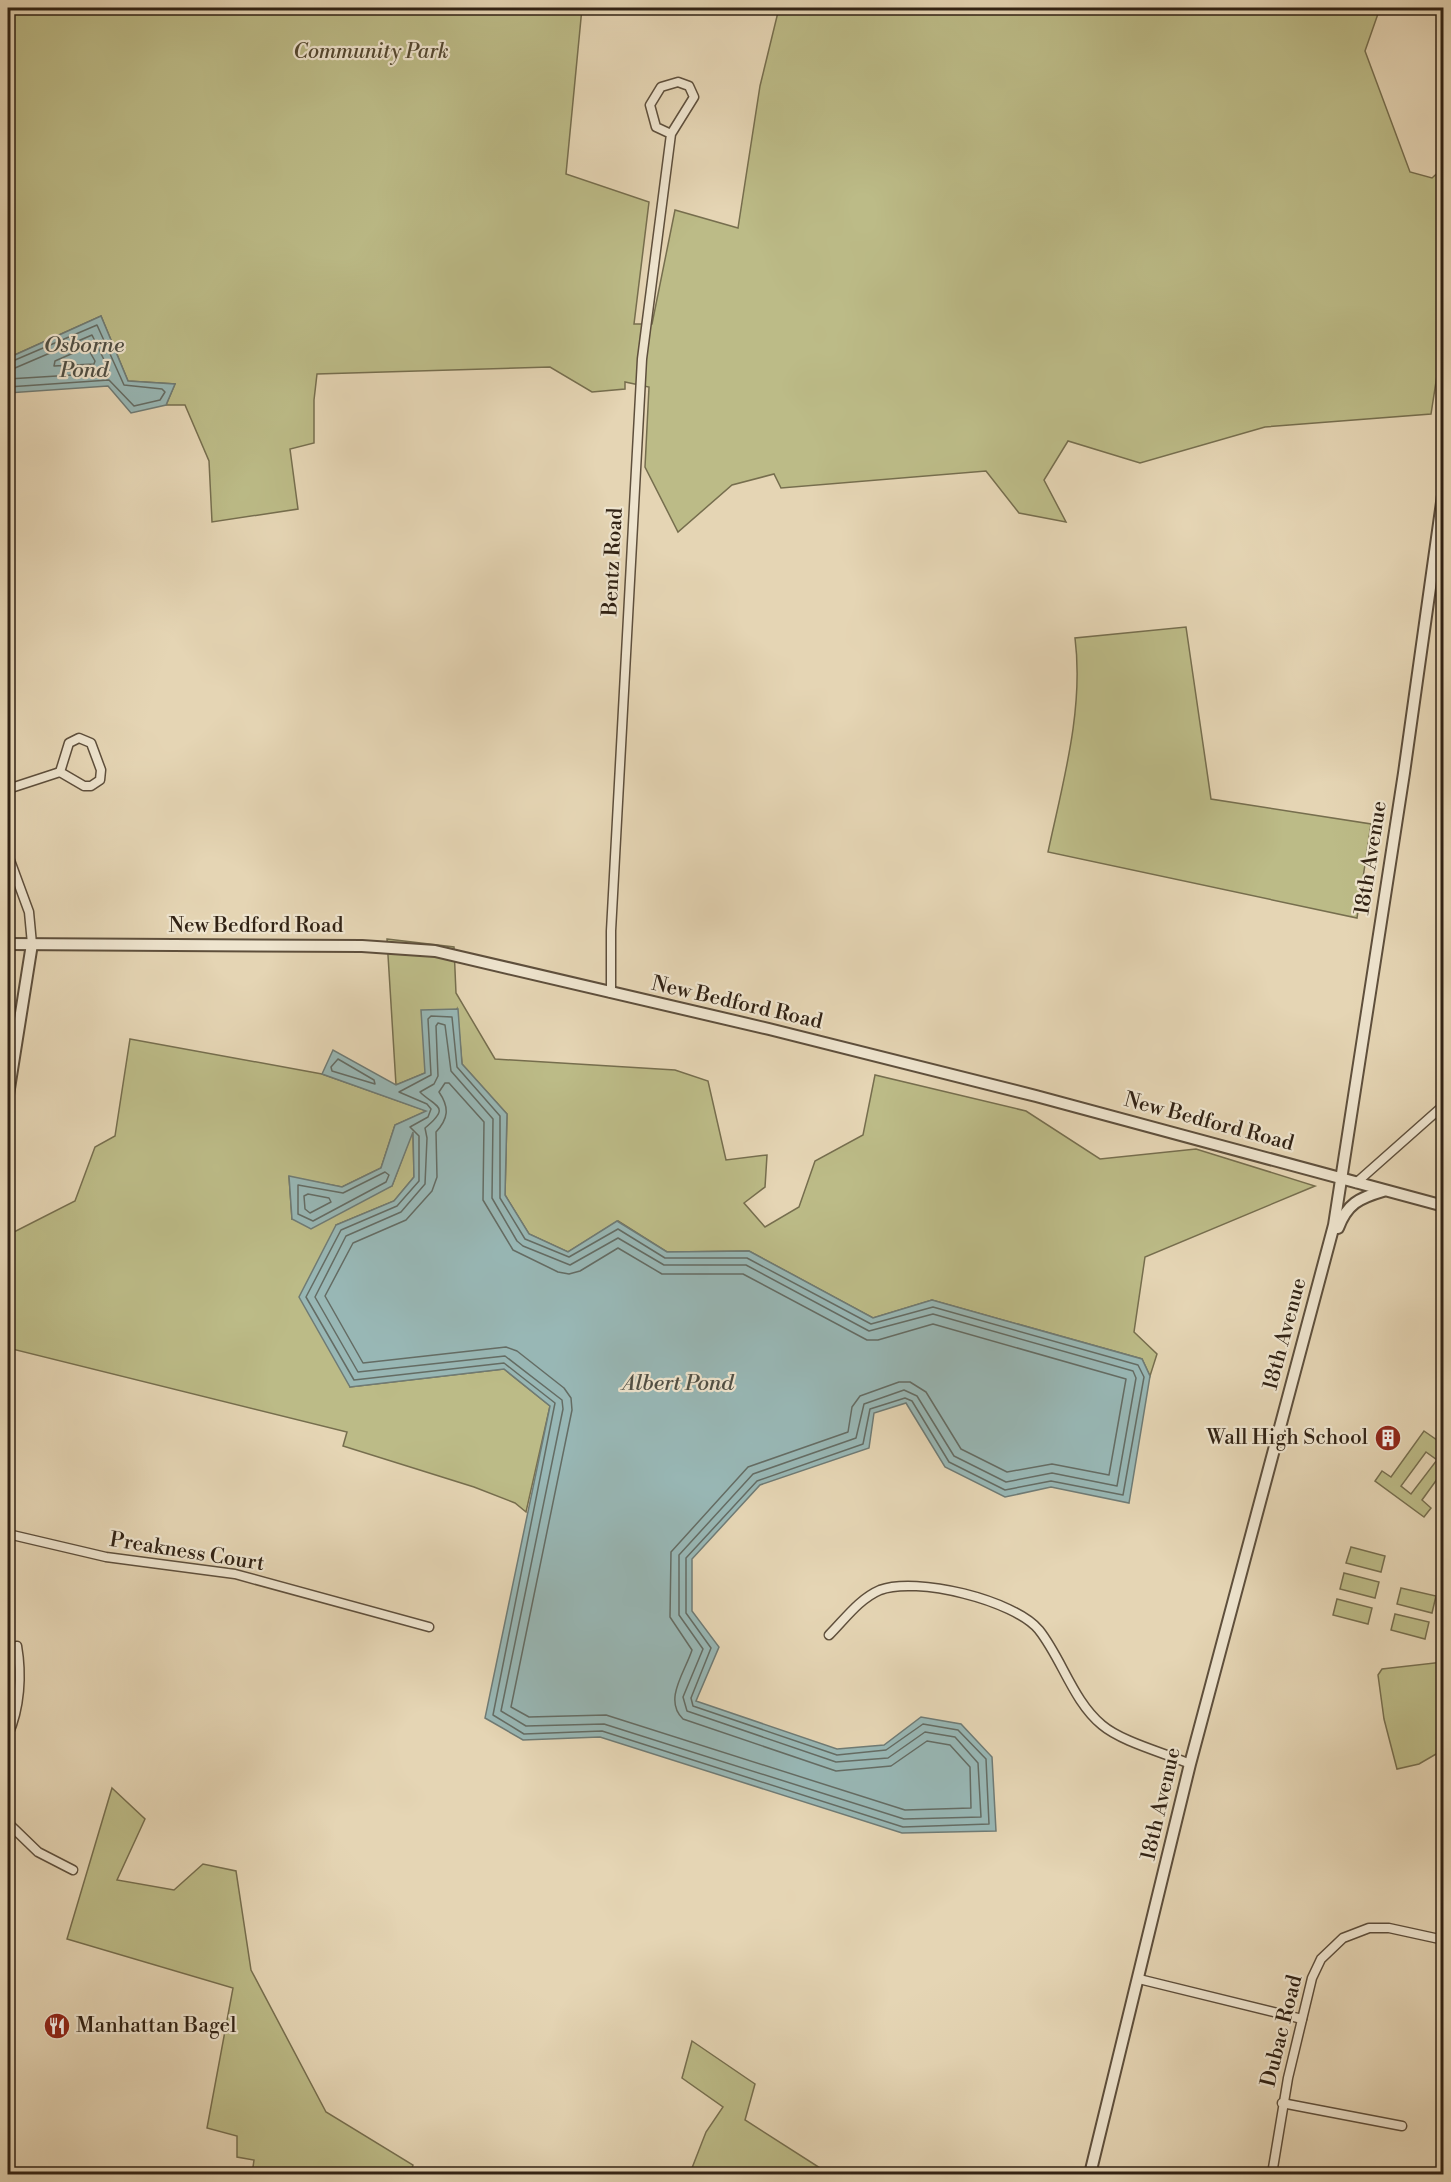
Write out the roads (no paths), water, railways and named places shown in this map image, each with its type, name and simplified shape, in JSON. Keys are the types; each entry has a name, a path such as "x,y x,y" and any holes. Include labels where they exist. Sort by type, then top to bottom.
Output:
{"street":[{"name":"Bentz Road","path":"611,993 611,931 642,359 671,134 694,97 689,86 678,82 661,87 650,105 656,127 671,134"},
{"name":"18th Avenue","path":"1090,2175 1190,1764 1323,1268 1341,1177 1404,773 1443,488"},
{"path":"8,789 60,772 84,786 96,784 101,770 91,743 79,738 69,743 60,772"},
{"path":"8,855 29,912 32,945 8,1095"},
{"name":"New Bedford Road","path":"8,944 399,947 453,954 769,1029 1341,1177 1443,1206"},
{"path":"1356,1183 1443,1105"},
{"path":"1323,1268 1343,1213 1358,1199 1383,1190"},
{"name":"Preakness Court","path":"8,1534 106,1557 235,1574 429,1627"},
{"path":"829,1635 864,1599 897,1585 918,1585 1003,1605 1023,1616 1040,1631 1089,1711 1103,1726 1190,1764"},
{"path":"8,1735 18,1695 20,1663 16,1646"},
{"path":"8,1823 38,1852 73,1870"},
{"name":"Dubac Road","path":"1272,2175 1282,2103 1302,2019 1316,1970 1326,1953 1343,1938 1359,1931 1383,1927 1443,1940"},
{"path":"1139,1979 1302,2019"},
{"path":"1282,2103 1402,2126"}],"water":[{"name":"Osborne Pond","path":"101,316 128,381 175,384 166,405 131,413 108,386 8,393 8,358"},
{"name":"Albert Pond","path":"458,1009 462,1064 507,1114 505,1195 529,1234 568,1252 617,1221 667,1252 749,1251 873,1318 932,1300 1142,1359 1150,1376 1129,1503 1051,1487 1005,1497 945,1467 906,1403 874,1413 869,1448 760,1485 692,1559 692,1611 719,1647 696,1701 837,1749 884,1745 921,1717 961,1724 992,1757 996,1831 902,1833 600,1737 523,1740 485,1718 550,1406 504,1369 350,1387 299,1297 336,1225 394,1201 414,1177 413,1132 392,1186 311,1229 292,1219 289,1176 342,1187 381,1168 395,1125 426,1111 322,1074 333,1050 396,1085 425,1073 421,1010"}],"place":[{"name":"Wall High School","path":"1388,1438"},
{"name":"Manhattan Bagel","path":"57,2026"}],"park label":[{"name":"Community Park","path":"371,52"}]}
